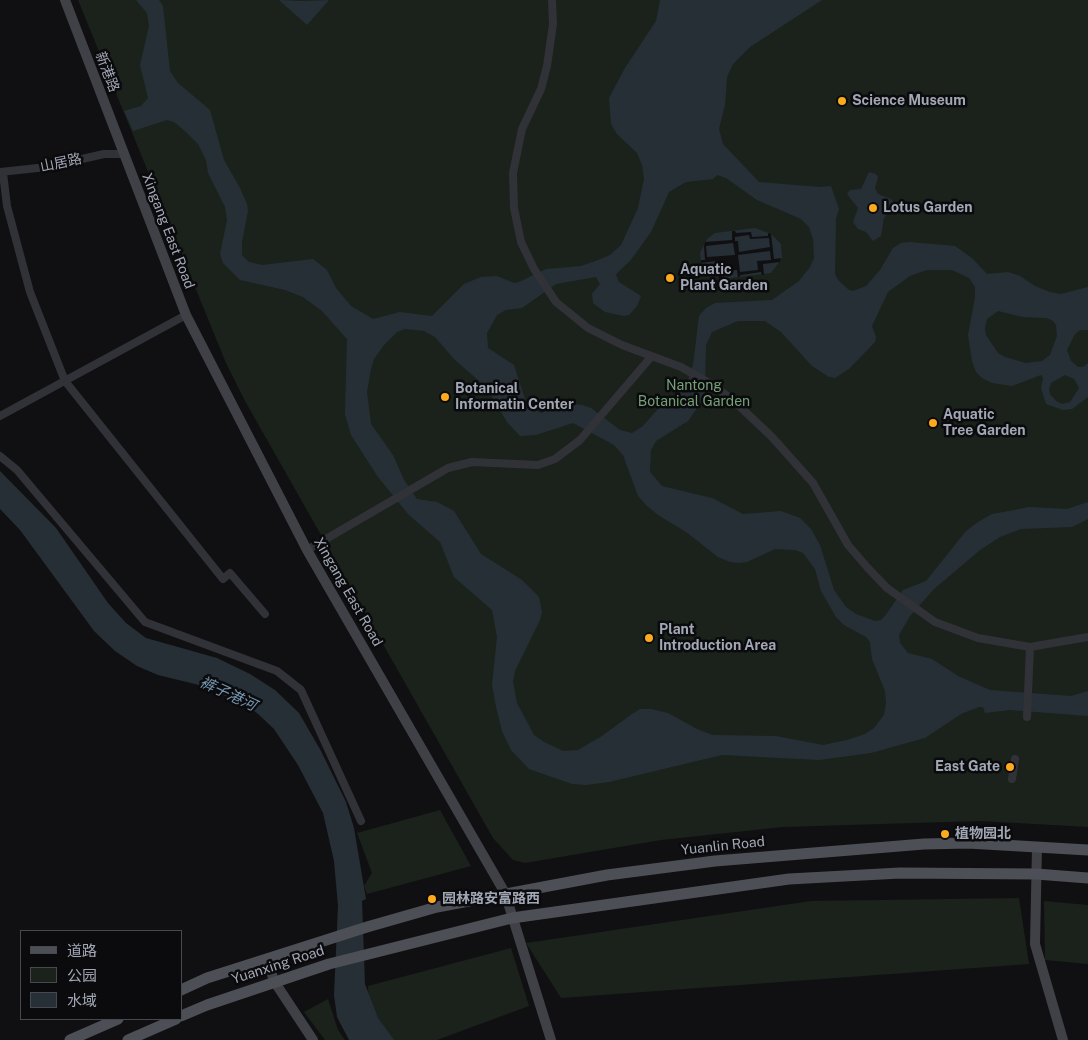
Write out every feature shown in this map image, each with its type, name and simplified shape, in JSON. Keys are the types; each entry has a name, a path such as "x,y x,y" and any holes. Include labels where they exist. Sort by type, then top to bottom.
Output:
{"main road":[{"name":"Yuanlin Road","path":"367,927 437,907 505,894 607,875 725,860 924,844 968,843 1088,850"},
{"path":"512,918 789,879 900,872 1036,874 1088,878"},
{"name":"Yuanxing Road","path":"182,1016 329,964 512,918"},
{"name":"Yuanxing Road","path":"182,990 207,978 367,927"},
{"path":"70,1040 116,1020"},
{"path":"128,1040 174,1020"}],"street":[{"name":"新港路","path":"65,0 123,154"},
{"path":"552,0 553,24 547,66 541,89 522,129 513,173 514,208 518,232 534,269 552,295 588,328 650,357 681,367 711,384 760,424 784,448 813,483 848,545 887,588 926,616 949,629 978,638 1030,647 1088,637"},
{"name":"山居路","path":"2,173 48,167 104,154 123,154"},
{"name":"Xingang East Road","path":"123,154 186,315 307,550 505,894 551,1040"},
{"path":"2,173 7,206 30,292 66,381 223,579 230,573 265,614"},
{"path":"0,416 186,315"},
{"path":"307,550 448,468 472,462 538,465 555,459 580,440 650,357"},
{"path":"0,456 17,470 145,622 277,671 301,690 361,821"},
{"path":"1027,715 1030,647"},
{"path":"1012,779 1015,759"},
{"path":"1037,847 1035,944 1063,1040"},
{"path":"267,959 274,982 313,1040"}],"green space":[{"name":"Nantong Botanical Garden","path":"78,0 1088,0 1088,827 980,821 783,827 661,840 525,863 513,860 493,838 245,401 226,363"},
{"path":"440,810 471,866 367,894 364,886 372,873 357,833"},
{"path":"1019,898 1029,964 561,998 526,943 811,901"},
{"path":"1044,901 1088,905 1088,964 1045,960"},
{"path":"511,948 529,1006 437,1040 383,1040 370,1020 368,986"},
{"path":"328,999 338,1030 345,1040 325,1040 304,1012"}],"water":[{"path":"136,0 159,0 163,6 170,71 178,83 210,110 224,160 247,204 248,211 242,242 242,255 249,262 262,265 313,259 327,270 336,288 351,306 373,319 400,312 432,316 464,284 481,277 497,276 514,283 519,282 546,269 581,266 598,260 610,255 621,245 638,208 644,179 642,165 637,153 617,134 611,124 609,98 625,68 656,21 660,0 822,0 750,47 733,64 727,77 725,105 719,129 723,144 759,182 820,187 831,186 839,209 836,219 835,274 838,280 849,290 853,291 866,286 880,270 893,248 901,243 910,242 955,246 972,258 987,274 1008,272 1020,276 1035,286 1050,292 1061,294 1088,287 1088,330 1080,330 1075,334 1067,350 1071,361 1078,367 1083,367 1088,363 1088,397 1072,409 1063,410 1046,404 1041,388 1043,378 1041,375 1012,386 992,383 982,378 976,372 972,361 968,335 975,298 975,287 969,278 952,270 927,270 910,276 888,292 872,326 876,337 875,342 849,369 835,378 829,377 812,366 781,332 765,321 738,321 712,332 706,345 705,389 702,401 688,421 656,441 651,450 650,472 662,486 712,498 743,514 781,511 800,518 811,529 820,545 834,590 846,607 856,614 875,621 881,620 885,616 903,590 926,581 966,531 992,514 1029,507 1067,509 1088,502 1088,519 1072,527 1021,529 1000,537 980,550 934,589 910,616 899,635 900,643 908,653 932,659 958,676 990,690 1071,696 1088,691 1088,716 1010,710 985,713 983,707 979,707 961,714 925,738 871,753 819,760 722,755 609,782 586,785 572,784 529,769 511,750 502,731 496,707 492,685 497,637 492,610 454,577 440,542 408,514 378,477 351,435 345,414 347,339 322,311 303,297 285,290 240,280 223,263 220,254 227,220 225,207 208,173 206,160 198,144 185,131 174,122 167,120 133,131 124,111 141,106 148,98 140,65 149,26 147,13","holes":["717,175 726,178 757,200 801,219 809,227 813,239 814,258 810,267 799,281 772,300 715,303 706,308 699,316 693,365 687,382 679,394 657,410 643,426 632,433 620,430 591,408 582,405 563,403 541,413 531,408 525,399 514,365 488,348 487,333 497,315 506,310 522,308 556,284 596,277 600,284 592,294 593,303 605,312 624,316 629,315 637,306 641,296 619,282 616,275 630,261 651,232 669,192 686,182 713,179","998,311 1023,317 1047,318 1053,321 1056,325 1057,336 1050,355 1042,361 1026,363 1005,357 998,353 986,335 987,319","405,329 424,331 435,337 454,359 486,387 507,422 520,436 536,435 573,423 614,445 623,455 638,496 646,505 658,515 686,532 718,557 730,562 739,563 747,562 775,549 795,550 803,553 815,569 821,591 836,617 844,625 866,637 870,642 872,659 885,691 886,703 884,715 874,728 865,734 823,745 776,736 713,735 699,730 668,713 651,709 640,709 602,736 578,750 563,751 534,735 517,703 513,682 515,671 540,620 542,612 539,597 522,580 481,554 454,511 437,502 417,499 404,480 393,455 371,424 367,392 371,369 374,359 397,332","1065,375 1074,379 1079,388 1070,402 1062,404 1056,401 1050,394 1051,383"]},
{"path":"279,0 303,1 329,0 307,25"},
{"path":"869,172 876,174 878,177 875,188 878,194 891,199 895,204 884,218 881,236 873,241 866,232 858,229 853,222 858,208 847,194 850,190 861,189"},
{"path":"755,228 771,234 781,244 782,258 771,273 723,279 705,269 701,263 700,253 707,239 715,233"},
{"name":"裤子港河","path":"0,471 56,528 108,603 126,623 146,638 217,658 250,674 275,690 299,713 321,751 346,802 354,828 366,899 362,901 365,984 378,1018 394,1040 349,1040 337,1017 334,995 338,906 334,861 323,813 298,765 274,729 257,713 235,700 199,685 158,675 137,666 115,651 94,631 20,530 0,509"}],"pier":[{"path":"732,231 736,233 751,232 752,237 768,236 768,233 771,234 774,259 781,258 780,262 763,264 764,275 761,272 741,275 738,278 737,270 721,271 722,279 719,278 716,261 701,263 701,260 705,260 705,242 732,240","holes":["749,235 750,239 769,238 770,247 739,252 738,241 735,241 735,237","733,243 735,255 707,257 706,246","770,251 771,260 757,261 758,270 740,272 738,255"]}],"place":[{"name":"Science Museum","path":"842,101"},
{"name":"Lotus Garden","path":"873,208"},
{"name":"Aquatic Plant Garden","path":"670,278"},
{"name":"Botanical Informatin Center","path":"445,397"},
{"name":"Aquatic Tree Garden","path":"933,423"},
{"name":"Plant Introduction Area","path":"649,638"},
{"name":"East Gate","path":"1010,767"},
{"name":"植物园北","path":"945,834"},
{"name":"园林路安富路西","path":"432,899"}]}
